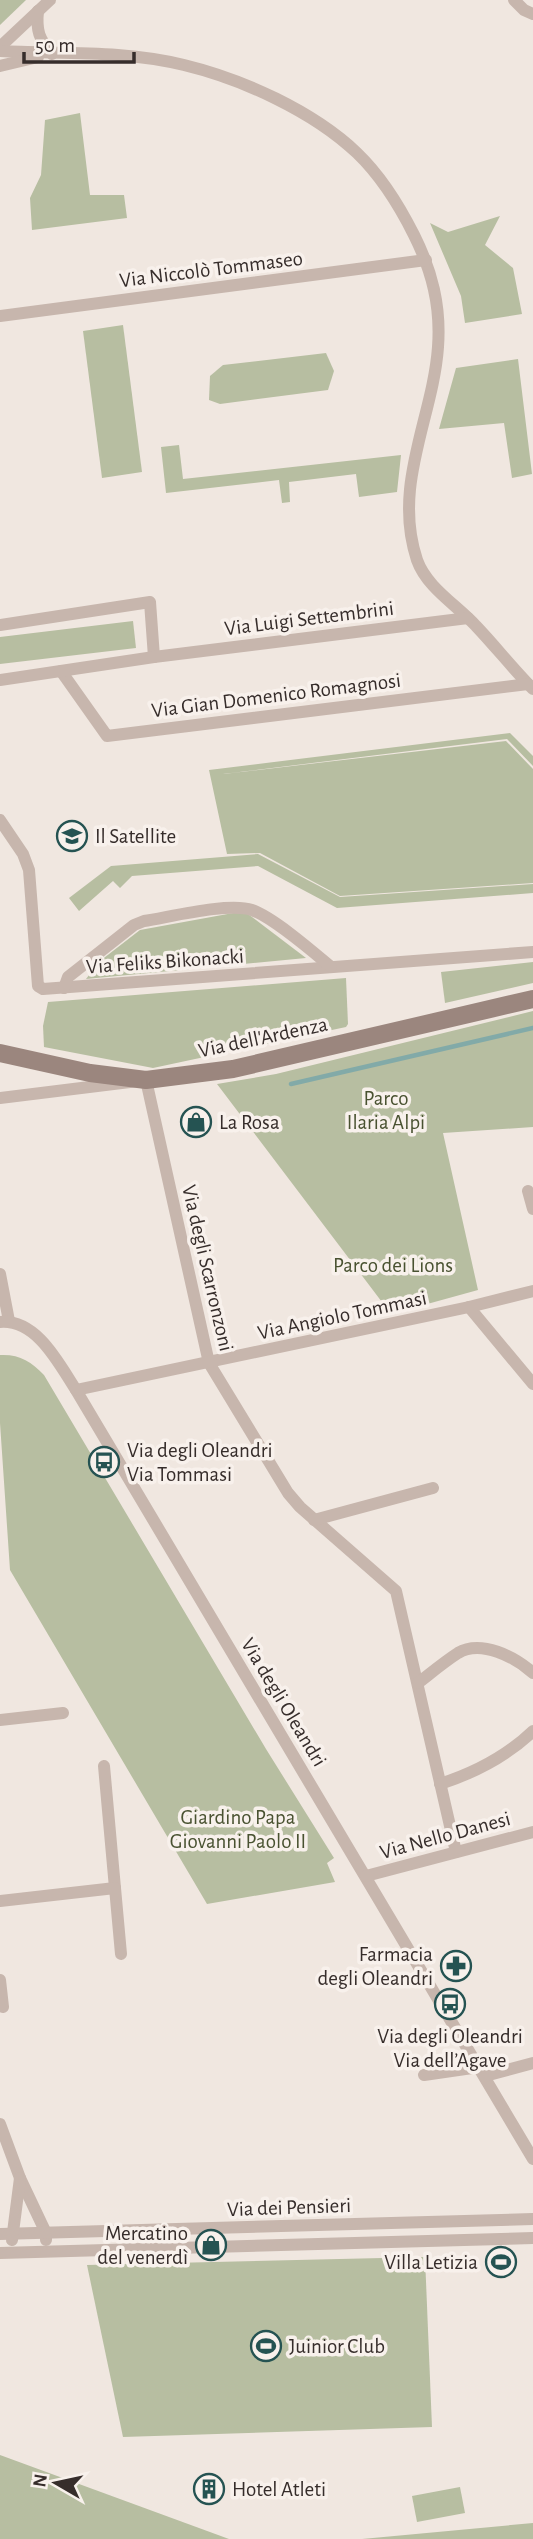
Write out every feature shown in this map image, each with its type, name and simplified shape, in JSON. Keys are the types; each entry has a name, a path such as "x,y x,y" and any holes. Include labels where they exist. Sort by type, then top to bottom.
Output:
{"main road":[{"name":"Via dell'Ardenza","path":"0,1053 71,1070 146,1080 233,1069 533,999"}],"street":[{"path":"0,49 50,0"},
{"path":"514,0 524,10 533,14"},
{"path":"38,11 38,36 52,54"},
{"path":"0,49 143,57 186,65 253,88 282,103 342,140 369,165 394,199 426,260 435,287 438,310 439,345 434,378 414,458 410,522 417,559 439,592 468,618 530,686"},
{"path":"0,66 52,54"},
{"name":"Via Niccolò Tommaseo","path":"0,316 426,260"},
{"path":"0,625 150,602 154,657"},
{"name":"Via Luigi Settembrini","path":"0,680 154,657 468,618"},
{"name":"Via Gian Domenico Romagnosi","path":"61,671 107,736 530,686"},
{"path":"0,820 23,854 29,870 38,985 43,989 64,988"},
{"name":"Via Feliks Bikonacki","path":"331,967 302,943 254,911 234,908 144,921 134,925 68,977 64,988 533,952"},
{"path":"0,1098 146,1080"},
{"name":"Via degli Scarronzoni","path":"146,1080 209,1363 281,1484 300,1507 396,1591 456,1852"},
{"path":"528,1191 533,1209"},
{"name":"Via degli Oleandri","path":"0,1274 4,1322 28,1331 40,1339 76,1390 533,2159"},
{"name":"Via Angiolo Tommasi","path":"76,1390 533,1291"},
{"path":"469,1307 533,1384"},
{"path":"314,1520 433,1488"},
{"path":"418,1683 457,1653 477,1648 507,1656 533,1673"},
{"path":"0,1720 63,1713"},
{"path":"440,1784 478,1769 505,1754 533,1731"},
{"path":"104,1766 121,1954"},
{"name":"Via Nello Danesi","path":"366,1876 533,1832"},
{"path":"0,1901 115,1888"},
{"path":"0,1980 3,2007"},
{"path":"424,2076 533,2063"},
{"path":"0,2124 20,2178 46,2233 46,2252"},
{"path":"6,2234 20,2178"},
{"name":"Via dei Pensieri","path":"533,2219 6,2234 6,2253 533,2238"}],"green space":[{"path":"0,0 26,0 0,25"},
{"path":"80,113 90,195 124,195 127,218 32,230 30,198 41,175 45,120"},
{"path":"500,216 485,245 513,268 522,314 465,323 461,296 430,223 448,232"},
{"path":"123,325 142,472 102,478 83,331"},
{"path":"326,353 334,371 328,390 220,404 209,400 210,376 223,365"},
{"path":"518,359 532,474 512,478 504,423 439,429 456,368"},
{"path":"179,445 183,479 401,455 397,492 359,497 356,474 289,482 290,502 282,503 279,480 166,493 161,447"},
{"path":"133,621 136,648 0,664 0,637"},
{"path":"510,733 533,756 533,766 507,739 223,774 506,741 533,769 533,883 340,896 260,853 227,854 209,770"},
{"path":"258,854 340,897 533,884 533,893 337,908 258,866 132,876 120,888 113,881 79,911 69,898 111,866"},
{"path":"244,911 306,958 86,979 100,961 140,930"},
{"path":"533,962 533,983 445,1003 441,972"},
{"path":"346,978 346,1027 153,1068 44,1047 43,1026 48,1002"},
{"name":"Parco Ilaria Alpi","path":"533,1011 533,1127 443,1133 478,1290 391,1314 217,1084 276,1074"},
{"name":"Giardino Papa Giovanni Paolo II","path":"0,1355 24,1359 44,1375 266,1749 334,1858 327,1863 335,1882 207,1904 10,1570 0,1423"},
{"name":"Juinior Club","path":"425,2257 432,2427 123,2437 87,2265"},
{"path":"0,2455 229,2539 0,2539"},
{"path":"460,2487 465,2513 417,2522 412,2496"},
{"path":"533,2523 533,2539 362,2539"}],"waterway":[{"path":"291,1084 533,1028"}],"place":[{"name":"Il Satellite","path":"72,836"},
{"name":"La Rosa","path":"196,1122"},
{"name":"Via degli Oleandri Via Tommasi","path":"104,1462"},
{"name":"Farmacia degli Oleandri","path":"456,1966"},
{"name":"Via degli Oleandri Via dell’Agave","path":"450,2004"},
{"name":"Mercatino del venerdì","path":"211,2245"},
{"name":"Villa Letizia","path":"501,2262"},
{"name":"Juinior Club","path":"266,2346"},
{"name":"Hotel Atleti","path":"209,2489"}],"park label":[{"name":"Parco dei Lions","path":"393,1265"}]}
